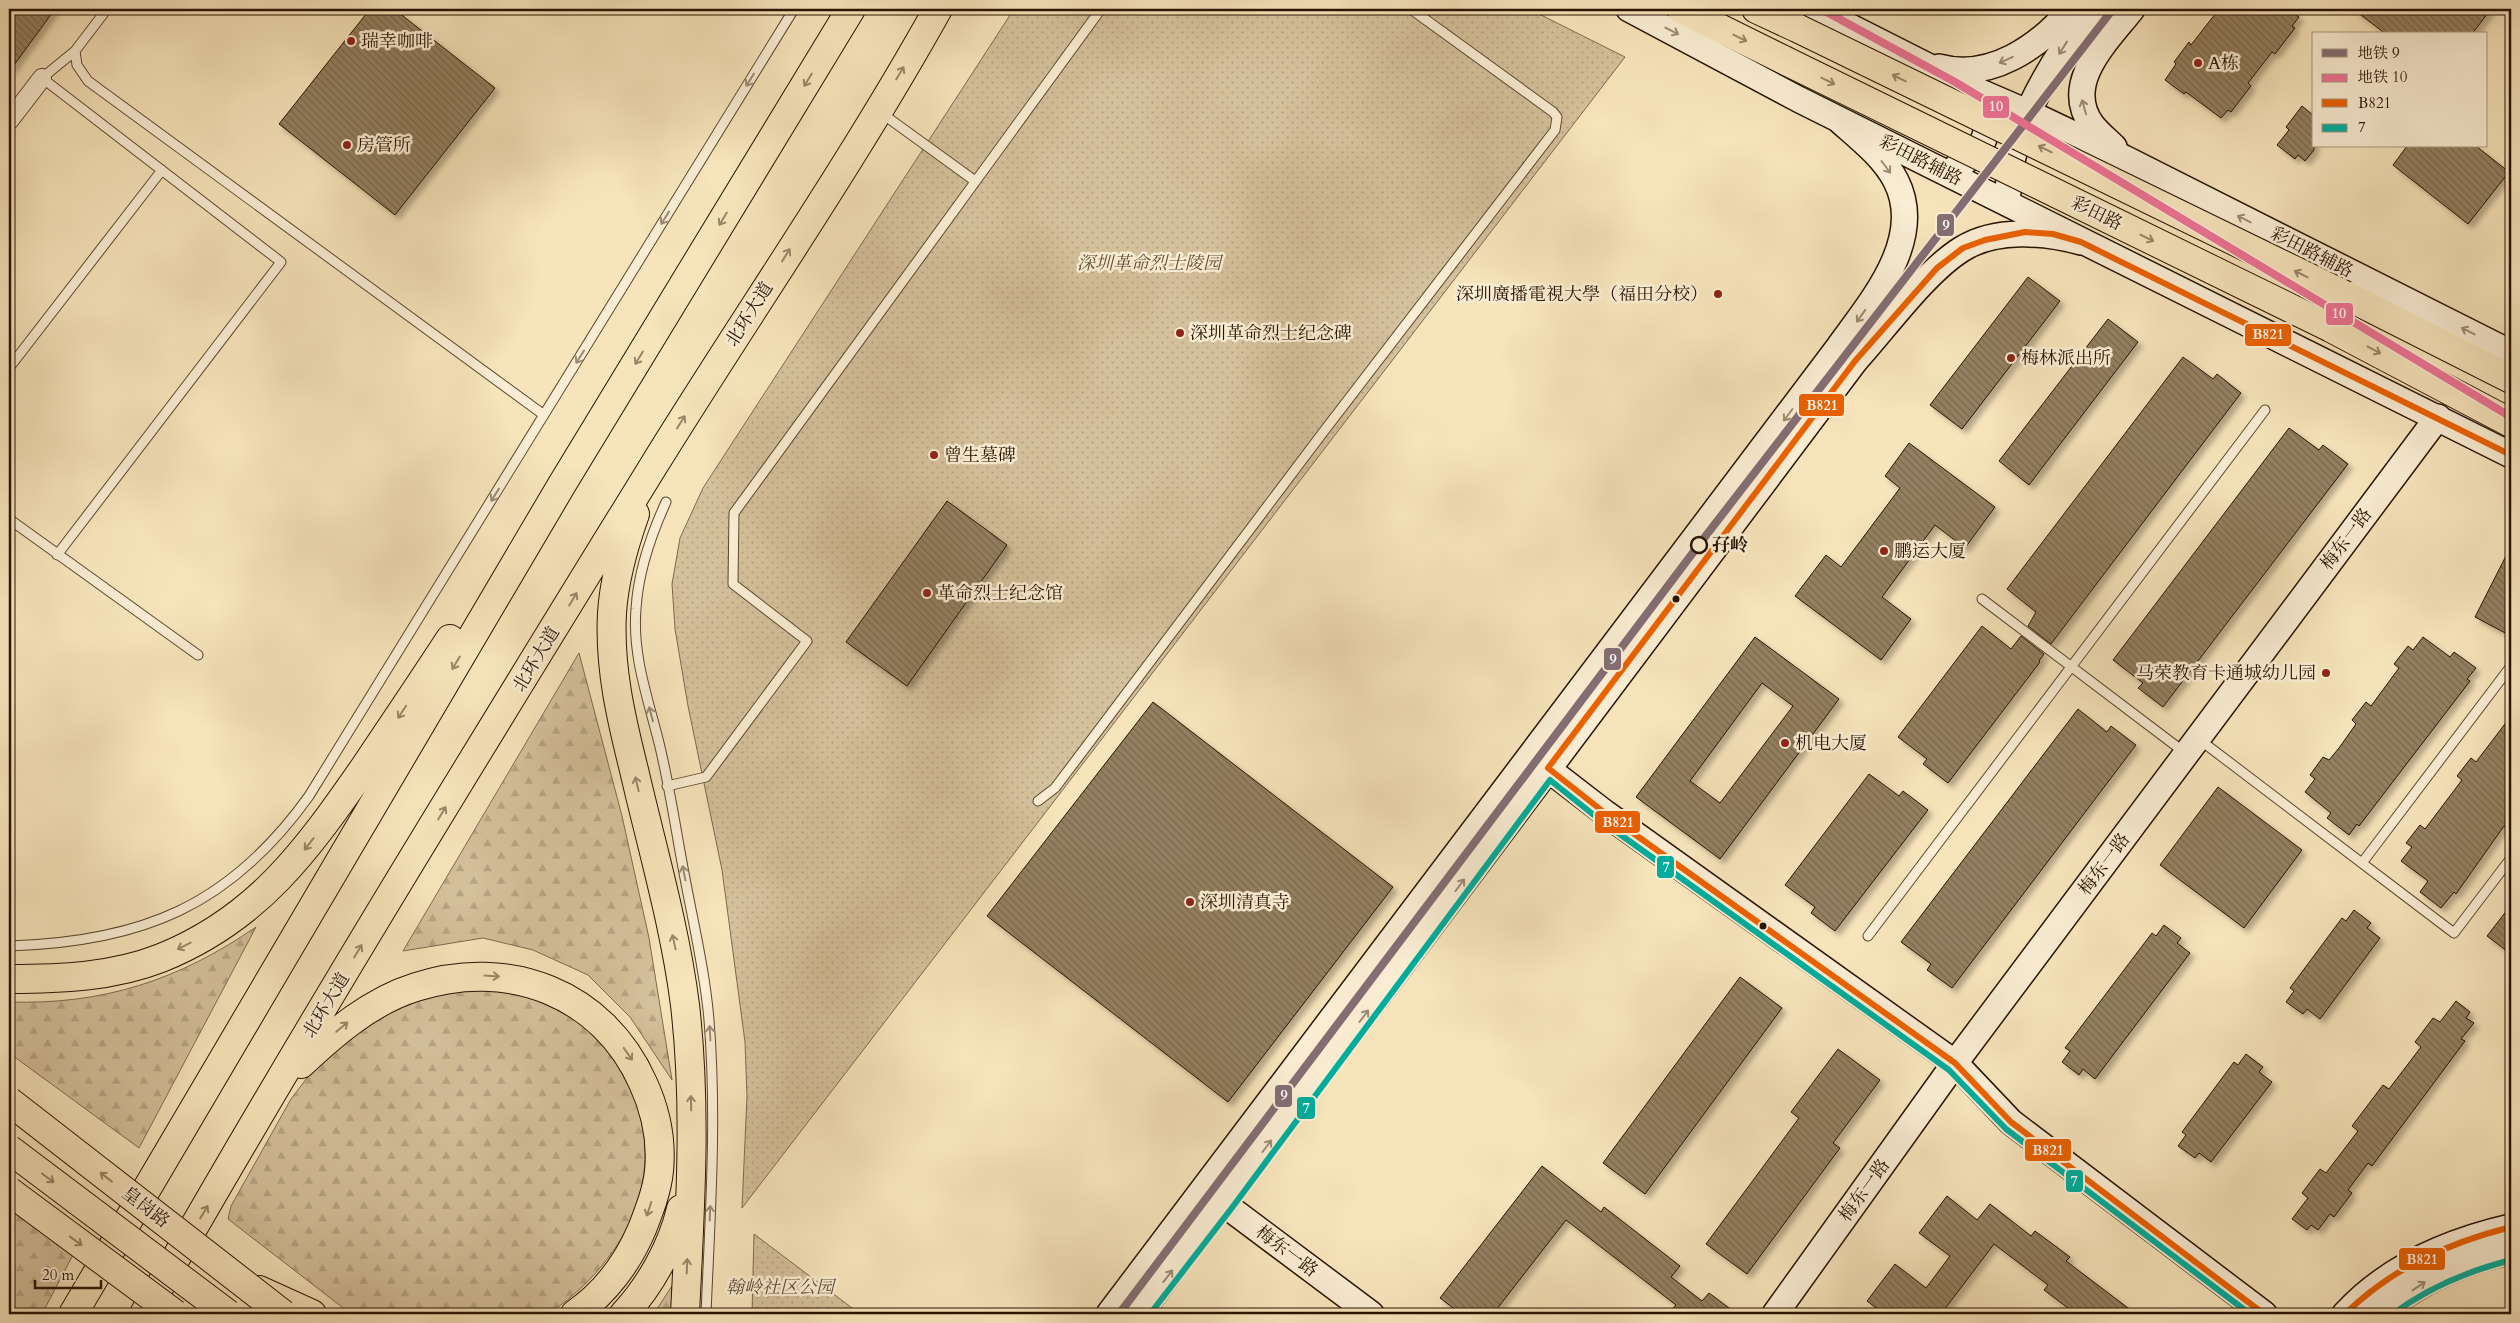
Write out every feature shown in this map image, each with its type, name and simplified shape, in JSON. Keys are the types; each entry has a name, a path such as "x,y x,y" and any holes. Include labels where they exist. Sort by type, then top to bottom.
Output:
{"main road":[{"path":"826,50 844,9"},
{"path":"73,1314 561,486 851,9"},
{"name":"北环大道","path":"144,1314 280,1084 655,464 878,110 938,9"},
{"name":"彩田路辅路","path":"1629,9 1839,120 1939,168 2081,242 2438,417 2511,456"},
{"name":"彩田路","path":"1681,9 2330,328 2511,423"},
{"name":"彩田路","path":"1756,9 1806,19 2511,379"},
{"path":"1921,62 1944,69 1962,70 1990,67 2027,50 2049,32 2071,9"},
{"path":"2007,204 2008,184 2014,155 2029,112 2049,71 2092,9"},
{"path":"2124,158 2092,125 2085,112 2082,96 2084,77 2100,51 2132,9"},
{"name":"彩田路辅路","path":"1806,19 1921,62 1969,87 2029,112 2511,353"},
{"path":"1939,168 1952,168 1970,158 1985,137 1987,126 1985,109 1969,87"},
{"path":"1839,120 1889,170 1896,182 1901,197 1902,239 1884,284 1847,355"},
{"path":"1109,1314 1204,1188 1539,762 1847,355 1937,268 1963,248 1985,240 2025,232 2053,234 2081,242"},
{"name":"梅东一路","path":"1775,1314 1955,1063 2438,417"},
{"path":"655,464 634,517 620,566 612,611 612,648 619,709 672,933 685,1004 690,1051 692,1164 685,1314"},
{"path":"9,979 86,977 142,964 161,958 202,938 245,911 287,872 331,815 486,584 561,486"},
{"path":"1539,762 1605,813 1955,1063 2011,1122 2264,1314"},
{"path":"1139,1314 1224,1204 1539,762"},
{"path":"280,1084 345,1024 377,1005 415,987 454,977 492,975 529,982 563,996 591,1012 614,1034 635,1064 652,1104 659,1135 659,1172 650,1210 635,1246 615,1276 575,1314"},
{"name":"皇岗路","path":"9,1101 283,1314"},
{"path":"9,1149 228,1314"},
{"path":"624,1314 648,1283 667,1248 679,1217 692,1164"},
{"name":"梅东一路","path":"1204,1188 1371,1314"},
{"path":"9,1191 176,1314"},
{"path":"2345,1314 2373,1290 2417,1259 2473,1237 2511,1228"},
{"path":"2379,1314 2428,1280 2478,1259 2511,1251"},
{"path":"244,1283 312,1314"}],"street":[{"path":"9,121 42,78"}],"lane":[{"path":"57,555 281,262 42,78 75,51 107,9"},
{"path":"9,946 52,945 96,939 140,928 181,910 218,889 249,866 271,845 309,796 794,9"},
{"path":"667,786 706,777 808,641 733,584 734,513 1101,9"},
{"path":"1038,801 1055,788 1320,435 1555,130 1557,117 1553,112 1412,9"},
{"path":"75,51 77,66 88,81 544,415"},
{"path":"878,110 975,182"},
{"path":"9,368 162,170"},
{"path":"1868,936 2265,410"},
{"path":"666,502 656,525 640,583 636,608 636,631 638,663 660,748 693,919 709,1019 713,1149 706,1314"},
{"path":"9,518 57,555 198,655"},
{"path":"1982,599 2072,667 2192,746 2362,863 2454,933 2511,858"},
{"path":"2362,863 2511,666"}],"green space":[{"name":"深圳革命烈士陵园","path":"1014,9 1529,9 1625,57 742,1208 747,1096 745,1042 722,870 688,706 675,629 672,584 680,538 703,488"},
{"path":"579,653 622,816 649,938 672,1080 630,1017 588,975 533,950 483,938 403,951"},
{"path":"256,927 139,1148 9,1053 9,1002 43,1002 76,999 108,994 139,986 198,962"},
{"path":"498,988 543,1003 564,1013 590,1032 620,1070 636,1105 643,1132 645,1160 642,1187 634,1213 621,1238 605,1262 585,1284 547,1314 351,1314 228,1219 231,1206 291,1099 310,1074 354,1031 428,992"},
{"path":"9,1209 74,1253 42,1314 9,1314"},
{"name":"翰岭社区公园","path":"754,1234 860,1314 752,1314"},
{"path":"672,1286 671,1314 653,1314 655,1312"}],"building":[{"path":"9,9 55,9 9,72"},
{"path":"370,9 394,9 495,88 395,215 279,124"},
{"name":"A栋","path":"2219,9 2289,9 2299,17 2292,26 2295,28 2275,54 2272,52 2248,83 2251,86 2231,112 2228,110 2221,118 2186,92 2184,94 2165,80 2176,64 2174,62 2189,42 2191,45"},
{"path":"2353,9 2491,9 2474,32 2383,32"},
{"path":"2302,106 2312,114 2312,148 2314,150 2305,161 2298,155 2295,159 2277,145 2289,130 2286,127"},
{"path":"2406,148 2479,148 2509,172 2468,224 2393,165"},
{"path":"2028,277 2060,301 1962,429 1930,405"},
{"path":"2108,319 2138,342 2029,485 1999,461"},
{"path":"2183,357 2213,379 2217,374 2241,393 2051,644 2028,626 2036,612 2007,589"},
{"path":"2289,428 2319,450 2323,445 2348,464 2163,707 2138,688 2143,683 2113,660"},
{"name":"鹏运大厦","path":"1909,443 1995,507 1965,548 1935,525 1882,597 1911,619 1881,660 1795,596 1826,555 1841,567 1900,488 1885,476"},
{"name":"革命烈士纪念馆","path":"947,501 1007,545 907,686 846,642"},
{"path":"2511,546 2511,636 2475,617"},
{"path":"1982,626 2011,649 2021,636 2044,654 2040,662 1948,783 1923,764 1927,759 1898,737"},
{"name":"机电大厦","path":"1755,637 1839,699 1720,859 1636,797","holes":["1762,683 1793,706 1720,803 1690,781"]},
{"path":"2423,637 2450,657 2454,652 2476,668 2467,679 2470,681 2359,826 2357,824 2349,835 2327,818 2331,813 2305,792 2315,779 2310,775 2323,757 2329,760 2339,748 2356,724 2352,720 2366,702 2371,706 2399,668 2394,664 2408,646 2413,650"},
{"name":"深圳清真寺","path":"1153,702 1393,887 1228,1102 987,916"},
{"path":"2078,709 2107,732 2111,726 2136,745 1952,988 1927,970 1931,964 1901,942"},
{"path":"2511,716 2511,831 2504,826 2456,894 2454,892 2441,908 2420,892 2428,881 2401,861 2412,847 2406,843 2420,825 2425,829 2462,780 2457,776 2471,758 2476,762"},
{"path":"1869,774 1899,796 1903,791 1928,810 1835,931 1811,913 1815,907 1785,885"},
{"path":"2218,787 2302,850 2244,928 2160,865"},
{"path":"2511,905 2511,954 2487,936"},
{"path":"2354,910 2371,923 2367,928 2380,938 2320,1019 2307,1009 2303,1014 2286,1002 2294,991 2290,988 2342,918 2346,921"},
{"path":"2164,925 2181,938 2177,943 2190,953 2095,1079 2083,1069 2079,1075 2062,1062 2070,1051 2065,1048 2152,933 2156,936"},
{"path":"1740,977 1782,1008 1645,1194 1603,1163"},
{"path":"2456,1001 2470,1012 2466,1018 2474,1023 2461,1039 2465,1041 2372,1166 2368,1163 2348,1190 2352,1193 2334,1217 2330,1214 2318,1230 2311,1225 2307,1230 2292,1219 2308,1198 2302,1193 2320,1169 2326,1173 2358,1131 2352,1126 2383,1085 2389,1089 2421,1047 2415,1042 2433,1018 2440,1022"},
{"path":"1838,1049 1880,1080 1833,1143 1840,1148 1747,1274 1706,1244 1799,1118 1791,1112"},
{"path":"2246,1054 2263,1067 2259,1072 2272,1082 2211,1162 2199,1153 2195,1158 2178,1146 2186,1135 2182,1132 2234,1062 2238,1065"},
{"path":"1542,1166 1601,1212 1604,1207 1680,1266 1671,1277 1702,1301 1709,1293 1737,1314 1668,1314 1676,1305 1566,1220 1493,1314 1461,1314 1440,1298"},
{"path":"1947,1196 1977,1220 1990,1204 2031,1236 2035,1231 2070,1257 2066,1261 2136,1314 2076,1314 2044,1290 2048,1285 1994,1244 1941,1314 1884,1314 1867,1301 1895,1264 1926,1288 1950,1256 1919,1233"}],"metro line":[{"name":"10","path":"1821,9 1955,82 2511,417"},
{"name":"9","path":"1119,1314 1701,542 2113,9"}],"transit line":[{"name":"B821","path":"2264,1314 2011,1122 1955,1063 1605,813 1548,768 1855,361 1937,268 1963,248 1985,240 2025,232 2053,234 2081,242 2511,455"},
{"name":"7","path":"1150,1314 1231,1209 1550,780 1600,820 1949,1070 2006,1129 2250,1314"},
{"name":"B821","path":"2345,1314 2382,1283 2422,1259 2465,1241 2511,1227"},
{"name":"7","path":"2393,1314 2407,1304 2449,1281 2479,1269 2511,1260"}],"place":[{"name":"瑞幸咖啡","path":"351,41"},
{"name":"A栋","path":"2198,63"},
{"name":"房管所","path":"347,145"},
{"name":"深圳廣播電視大學（福田分校）","path":"1718,294"},
{"name":"深圳革命烈士纪念碑","path":"1180,333"},
{"name":"梅林派出所","path":"2011,358"},
{"name":"曾生墓碑","path":"934,455"},
{"name":"孖岭","path":"1699,545"},
{"name":"鹏运大厦","path":"1884,551"},
{"name":"革命烈士纪念馆","path":"927,593"},
{"name":"马荣教育卡通城幼儿园","path":"2326,673"},
{"name":"机电大厦","path":"1785,743"},
{"name":"深圳清真寺","path":"1190,902"}]}
